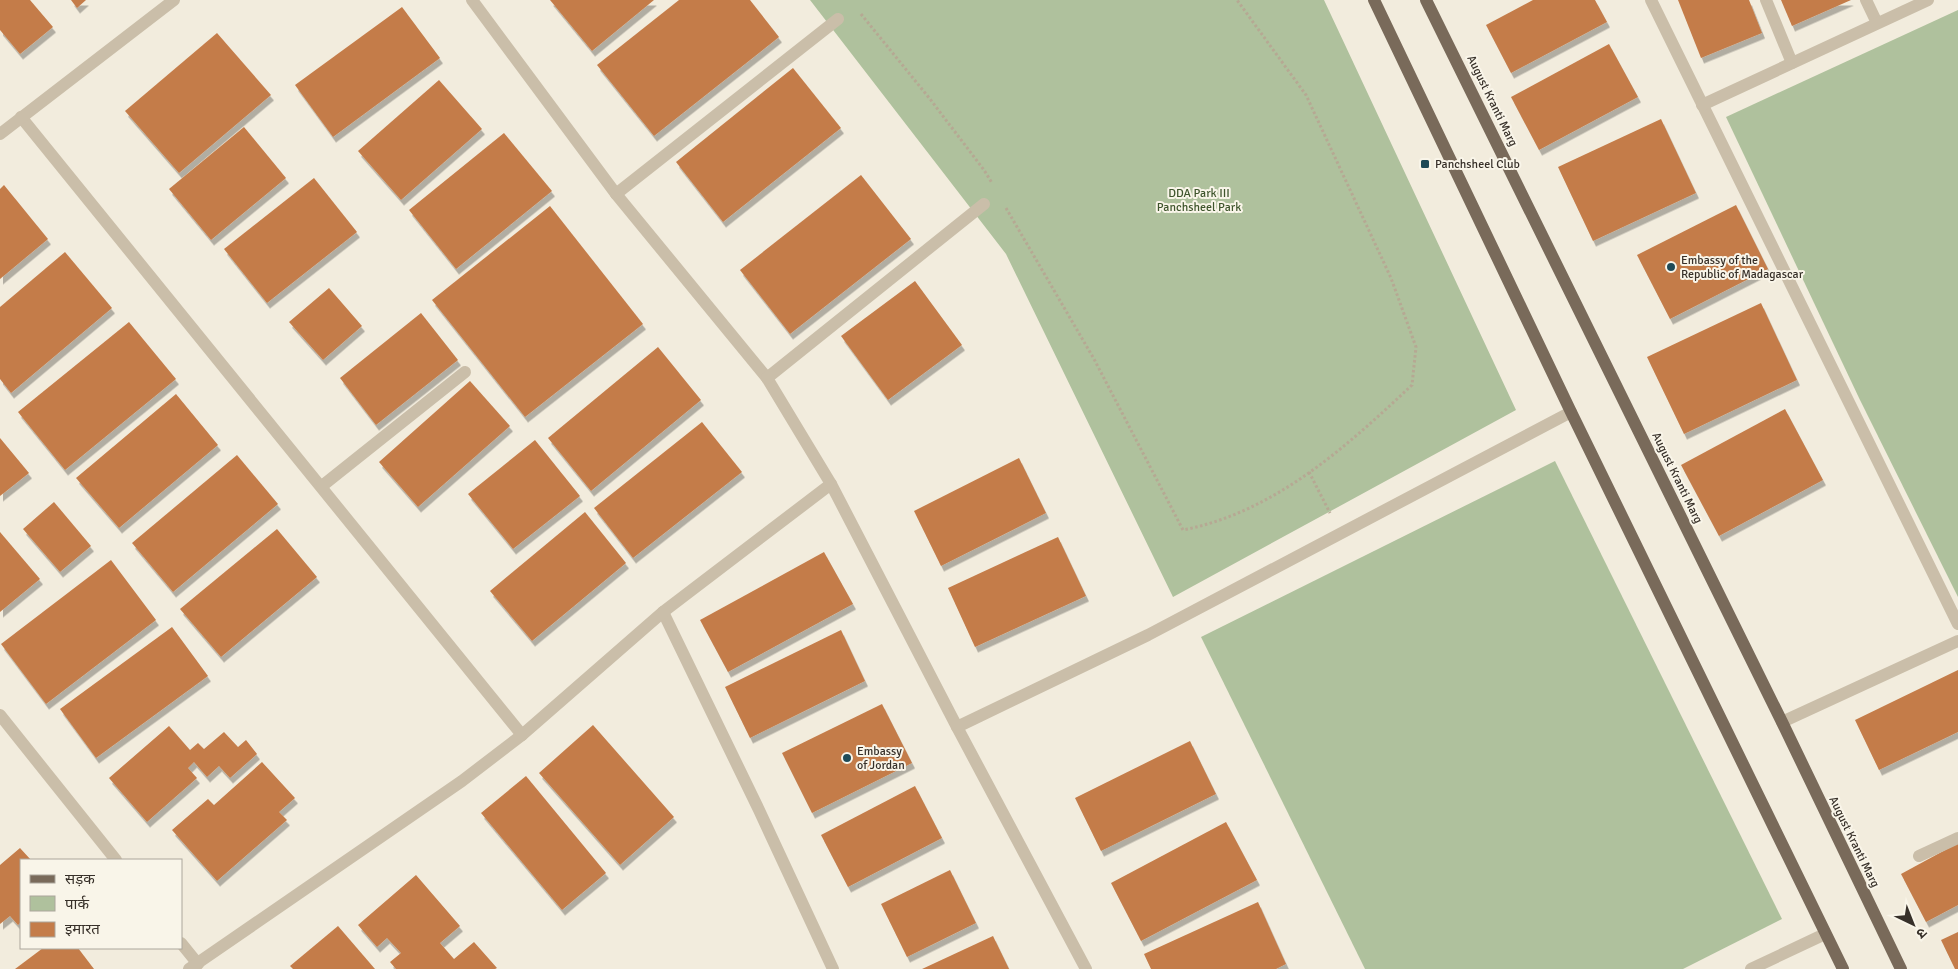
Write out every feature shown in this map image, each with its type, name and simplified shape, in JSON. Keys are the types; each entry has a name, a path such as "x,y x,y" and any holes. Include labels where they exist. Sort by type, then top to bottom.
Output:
{"main road":[{"path":"1374,0 1843,969"},
{"name":"August Kranti Marg","path":"1426,0 1782,722 1901,969"}],"street":[{"path":"0,134 174,0"},
{"path":"472,0 616,194 767,378 831,484 957,727 1086,969"},
{"path":"1651,0 1958,624"},
{"path":"1766,0 1792,63"},
{"path":"1866,0 1877,24"},
{"path":"1702,105 1928,0"},
{"path":"616,194 838,19"},
{"path":"21,117 522,735"},
{"path":"767,378 984,204"},
{"path":"322,486 465,372"},
{"path":"957,727 1148,635 1572,412"},
{"path":"182,945 194,966 462,781 522,735 663,612 831,484"},
{"path":"663,612 759,810 833,969"},
{"path":"1782,722 1958,641"},
{"path":"0,715 115,859"},
{"path":"1919,856 1958,838"},
{"path":"1751,969 1825,934"}],"path":[{"path":"1004,204 1094,359 1183,530 1211,524 1282,492 1359,435 1412,384 1416,347 1391,278 1306,95 1237,0"},
{"path":"856,8 930,99 984,170 994,187"},
{"path":"1309,472 1341,534"}],"green space":[{"name":"DDA Park III Panchsheel Park","path":"810,0 1324,0 1516,410 1173,597 1006,254"},
{"path":"1958,10 1958,597 1860,400 1726,117"},
{"path":"1555,461 1782,919 1683,969 1365,969 1201,637"}],"building":[{"path":"0,0 30,0 53,27 20,54 0,30"},
{"path":"71,0 86,0 77,8"},
{"path":"550,0 654,0 592,51"},
{"path":"679,0 750,0 779,37 654,136 597,65"},
{"path":"1533,0 1595,0 1607,22 1511,73 1486,25"},
{"path":"1678,0 1749,0 1762,33 1701,58"},
{"path":"1781,0 1851,0 1792,26"},
{"path":"402,7 440,58 333,137 295,85"},
{"path":"217,33 271,95 179,173 125,111"},
{"path":"1609,44 1638,97 1539,150 1511,97"},
{"path":"793,68 841,128 723,222 676,162"},
{"path":"439,80 482,129 401,200 358,151"},
{"path":"1661,119 1696,193 1593,241 1558,167"},
{"path":"244,127 286,178 211,240 169,189"},
{"path":"504,133 552,191 456,269 409,210"},
{"path":"861,175 911,239 790,334 740,270"},
{"path":"314,178 357,232 267,303 224,249"},
{"path":"4,185 48,239 0,279 0,189"},
{"path":"1736,205 1768,269 1670,319 1637,255"},
{"path":"550,206 643,324 525,417 432,300"},
{"path":"65,252 112,308 11,393 0,379 0,307"},
{"path":"915,281 962,345 888,400 841,336"},
{"path":"329,288 362,326 323,360 289,322"},
{"path":"1761,303 1797,380 1684,434 1647,357"},
{"path":"421,313 458,360 376,425 340,378"},
{"path":"129,322 176,379 65,470 18,412"},
{"path":"658,347 701,400 591,491 548,438"},
{"path":"470,381 510,426 418,507 379,462"},
{"path":"176,394 218,445 119,528 76,478"},
{"path":"1785,409 1823,480 1719,536 1681,465"},
{"path":"702,422 742,472 633,558 594,508"},
{"path":"0,438 29,473 0,496"},
{"path":"535,440 580,496 513,549 468,494"},
{"path":"237,455 278,504 173,592 132,543"},
{"path":"1019,458 1046,513 941,566 914,511"},
{"path":"54,502 91,546 60,572 23,529"},
{"path":"585,512 626,563 532,641 490,591"},
{"path":"277,529 317,577 221,657 180,609"},
{"path":"0,532 40,579 0,612"},
{"path":"1058,537 1086,596 975,647 948,588"},
{"path":"824,552 853,604 728,672 700,620"},
{"path":"111,560 156,620 46,704 1,644"},
{"path":"172,627 208,676 96,758 60,709"},
{"path":"841,630 865,681 750,738 725,687"},
{"path":"1958,670 1958,732 1879,770 1855,720"},
{"name":"Embassy of Jordan","path":"882,704 912,763 812,813 782,753"},
{"path":"593,725 674,817 620,865 539,773"},
{"path":"169,726 190,750 198,743 204,749 224,732 238,747 246,740 257,754 230,778 219,766 207,777 194,762 188,768 197,778 147,822 109,778"},
{"path":"1190,741 1216,794 1101,851 1075,798"},
{"path":"262,762 295,798 279,812 287,820 217,881 172,830 208,799 214,805"},
{"path":"526,776 606,873 562,910 481,813"},
{"path":"915,786 942,838 848,887 821,835"},
{"path":"1226,822 1257,880 1141,941 1111,883"},
{"path":"1958,843 1958,905 1926,922 1901,874"},
{"path":"20,848 30,859 20,859 20,923 18,925 10,916 0,924 0,865"},
{"path":"950,870 976,923 907,957 881,904"},
{"path":"416,875 460,926 440,943 454,959 474,942 497,968 396,969 390,962 401,953 387,938 377,947 358,925"},
{"path":"1258,902 1286,964 1276,969 1151,969 1144,954"},
{"path":"338,926 375,969 293,969 290,966"},
{"path":"1958,932 1958,969 1955,969 1941,940"},
{"path":"993,936 1009,969 922,969"},
{"path":"42,949 79,949 94,969 15,969"}],"place":[{"name":"Panchsheel Club","path":"1425,164"},
{"name":"Embassy of the Republic of Madagascar","path":"1671,267"},
{"name":"Embassy of Jordan","path":"847,758"}]}
